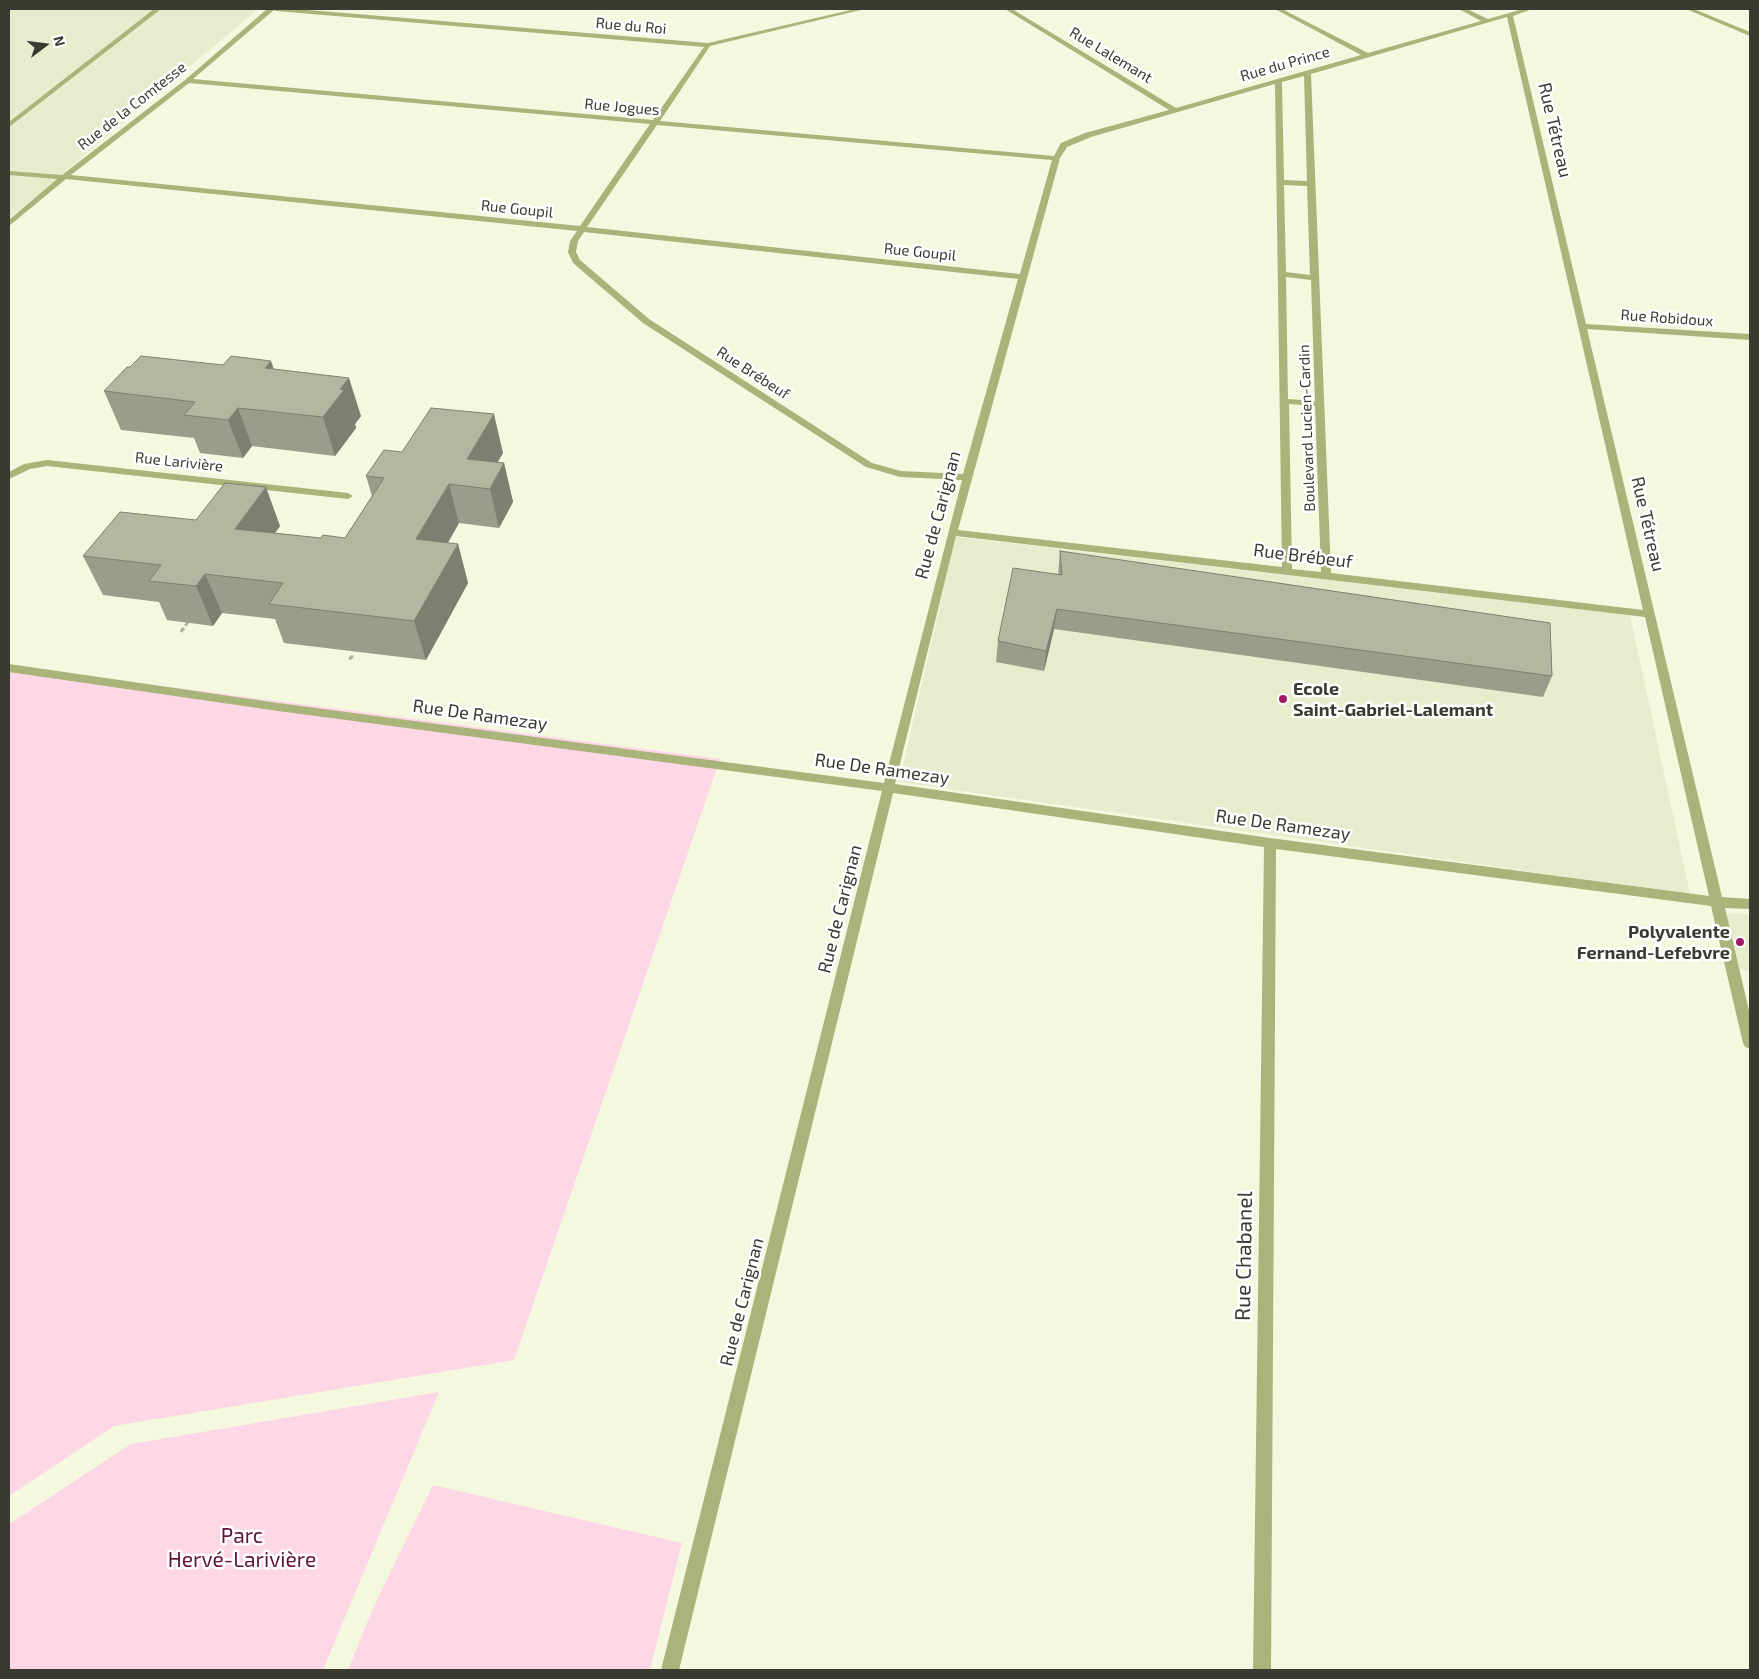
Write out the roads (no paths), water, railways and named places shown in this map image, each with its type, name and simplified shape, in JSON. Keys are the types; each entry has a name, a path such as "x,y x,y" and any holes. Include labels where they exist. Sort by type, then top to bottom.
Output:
{"street":[{"path":"9,125 158,9"},
{"name":"Rue de la Comtesse","path":"9,224 64,177 186,81 272,9"},
{"name":"Rue du Roi","path":"276,9 708,45 862,9"},
{"name":"Rue Lalemant","path":"1008,9 1175,110"},
{"path":"1278,9 1367,55"},
{"path":"1462,9 1487,21"},
{"name":"Rue du Prince","path":"1056,158 1064,145 1088,135 1529,9"},
{"path":"1689,9 1750,34"},
{"name":"Rue Tétreau","path":"1509,14 1750,1043"},
{"name":"Rue Brébeuf","path":"708,45 574,241 572,252 576,261 646,321 870,465 900,474 966,477"},
{"name":"Boulevard Lucien-Cardin","path":"1307,72 1326,576"},
{"name":"Rue Jogues","path":"186,81 1056,158"},
{"name":"Boulevard Lucien-Cardin","path":"1278,81 1287,572"},
{"name":"Rue de Carignan","path":"670,1670 966,477 1056,158"},
{"name":"Rue Goupil","path":"9,173 582,229 1023,277"},
{"path":"1280,182 1311,184"},
{"path":"1282,274 1315,278"},
{"name":"Rue Robidoux","path":"1582,326 1750,337"},
{"path":"1284,401 1320,404"},
{"name":"Rue Larivière","path":"9,476 27,466 47,463 348,496"},
{"name":"Rue Brébeuf","path":"952,532 1650,614"},
{"name":"Rue De Ramezay","path":"9,668 288,708 889,788 1270,843 1717,902 1750,904"},
{"name":"Rue Chabanel","path":"1262,1670 1270,843"}],"place":[{"name":"Ecole Saint-Gabriel-Lalemant","path":"1283,699"},
{"name":"Polyvalente Fernand-Lefebvre","path":"1740,942"}],"park label":[{"name":"Parc Hervé-Larivière","path":"242,1548"}]}
